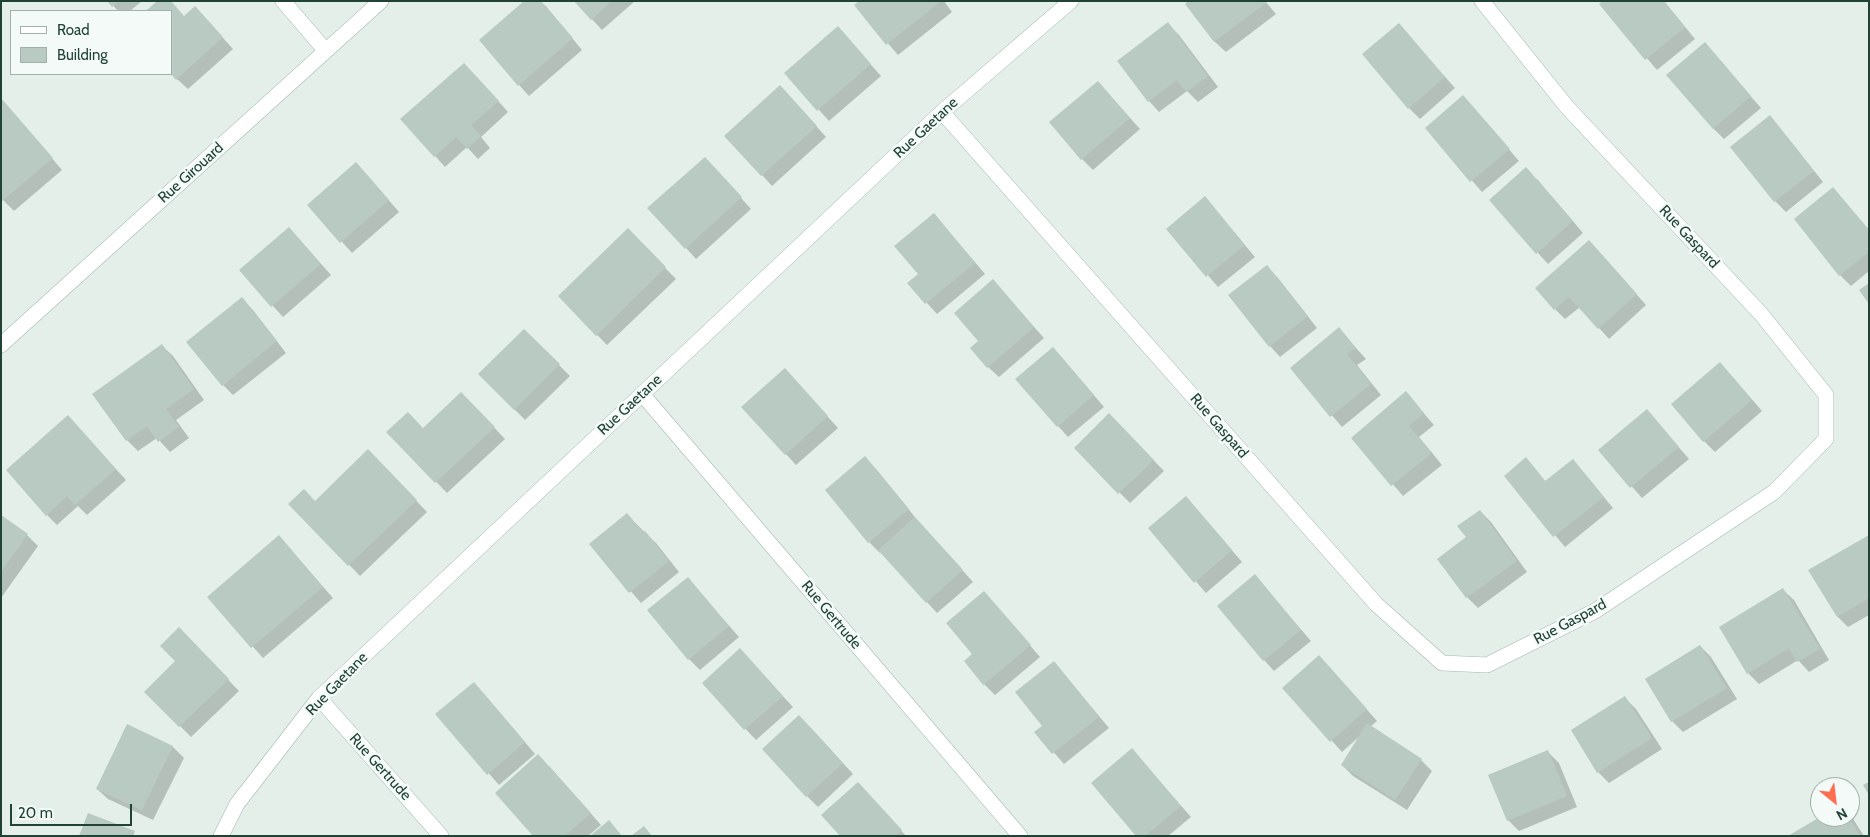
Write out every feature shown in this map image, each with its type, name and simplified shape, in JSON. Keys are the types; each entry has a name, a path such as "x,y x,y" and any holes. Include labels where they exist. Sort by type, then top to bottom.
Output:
{"street":[{"path":"283,1 325,50"},
{"name":"Rue Girouard","path":"4,338 381,1"},
{"name":"Rue Gaetane","path":"221,836 237,804 318,698 942,112 1071,1"},
{"name":"Rue Gaspard","path":"942,112 1376,604 1442,663 1487,665 1595,611 1774,492 1826,439 1826,395 1761,314 1567,107 1482,1"},
{"name":"Rue Gertrude","path":"642,394 1020,836"},
{"name":"Rue Gertrude","path":"318,698 441,836"}],"building":[{"path":"107,1 118,1 112,7"},
{"path":"157,1 171,1 184,16 195,6 223,37 176,80 172,75 172,10 147,10"},
{"path":"524,1 541,1 573,38 518,86 479,40"},
{"path":"574,1 612,1 591,20"},
{"path":"859,1 941,1 886,45 854,5"},
{"path":"1188,1 1264,1 1266,3 1214,42 1185,4"},
{"path":"1602,1 1664,1 1685,27 1645,60 1599,4"},
{"path":"1168,22 1208,76 1186,92 1177,80 1148,102 1117,61"},
{"path":"1399,23 1445,77 1408,109 1362,54"},
{"path":"838,26 871,64 817,111 784,73"},
{"path":"1705,42 1751,96 1713,129 1666,75"},
{"path":"464,63 499,101 471,125 481,136 467,149 456,137 434,157 400,119"},
{"path":"1098,81 1130,118 1081,160 1049,122"},
{"path":"780,85 817,126 761,176 724,136"},
{"path":"1463,95 1510,149 1470,182 1425,128"},
{"path":"1,98 53,158 2,201 1,200"},
{"path":"1770,115 1814,171 1774,202 1730,147"},
{"path":"705,157 742,197 685,249 647,208"},
{"path":"356,162 389,200 340,243 307,205"},
{"path":"1526,167 1573,221 1536,254 1489,200"},
{"path":"1833,187 1869,230 1869,252 1839,276 1794,219"},
{"path":"1205,196 1245,245 1206,277 1166,229"},
{"path":"934,213 975,263 925,304 907,283 918,274 894,246"},
{"path":"289,227 321,264 271,307 239,270"},
{"path":"628,228 666,267 596,336 558,296"},
{"path":"1589,240 1637,294 1598,329 1569,297 1554,310 1535,288"},
{"path":"1267,265 1308,316 1269,347 1228,295"},
{"path":"993,279 1034,327 987,368 970,348 978,341 954,313"},
{"path":"1869,283 1869,304 1859,290"},
{"path":"242,297 277,341 222,386 186,342"},
{"path":"1339,327 1356,348 1347,354 1371,384 1330,417 1290,368"},
{"path":"524,329 560,364 514,410 478,374"},
{"path":"162,344 194,389 166,409 179,427 158,442 147,426 126,441 92,394"},
{"path":"1053,347 1094,395 1057,427 1015,379"},
{"path":"1720,362 1752,400 1703,442 1671,404"},
{"path":"785,368 828,416 785,455 741,407"},
{"path":"1406,391 1424,413 1409,426 1432,453 1391,486 1351,438"},
{"path":"461,392 495,427 435,483 386,432 408,412 423,428"},
{"path":"1647,409 1679,447 1630,488 1598,450"},
{"path":"1109,413 1154,460 1118,494 1074,448"},
{"path":"68,415 116,469 75,505 67,496 46,516 6,470"},
{"path":"368,449 417,500 348,566 288,504 304,489 315,501"},
{"path":"865,456 909,509 868,543 825,490"},
{"path":"1526,457 1545,481 1573,459 1604,497 1553,537 1504,476"},
{"path":"1186,496 1232,550 1194,583 1148,528"},
{"path":"1480,510 1517,561 1466,598 1437,559 1466,537 1457,526"},
{"path":"627,513 643,532 645,531 669,561 629,593 589,544"},
{"path":"1,515 28,534 1,572"},
{"path":"915,517 963,570 926,603 878,550"},
{"path":"279,535 323,587 251,648 207,597"},
{"path":"1869,535 1869,598 1837,617 1808,570"},
{"path":"1255,574 1301,630 1263,661 1217,606"},
{"path":"688,577 729,626 688,660 647,610"},
{"path":"1783,588 1820,649 1797,662 1789,648 1747,674 1719,627"},
{"path":"984,591 1031,645 983,685 964,661 972,654 946,623"},
{"path":"179,627 229,679 179,727 144,692 175,661 160,646"},
{"path":"1700,645 1727,688 1671,722 1645,679"},
{"path":"740,648 783,696 744,730 702,683"},
{"path":"1319,655 1367,709 1330,742 1282,688"},
{"path":"1054,661 1099,717 1052,754 1034,732 1042,726 1015,692"},
{"path":"474,682 525,742 487,775 435,714"},
{"path":"1625,696 1652,738 1597,773 1571,730"},
{"path":"799,715 843,763 806,797 762,749"},
{"path":"1367,723 1422,759 1395,800 1341,765"},
{"path":"127,724 173,746 142,810 96,789"},
{"path":"1132,748 1181,806 1145,836 1136,836 1091,783"},
{"path":"1548,750 1567,796 1507,821 1488,775"},
{"path":"538,754 591,813 565,836 533,836 495,793"},
{"path":"858,782 902,830 895,836 840,836 821,815"},
{"path":"1869,782 1869,795 1863,785"},
{"path":"88,813 135,831 133,836 79,836"},
{"path":"609,820 622,836 590,836"},
{"path":"1810,823 1810,827 1855,827 1860,836 1788,836"},
{"path":"644,826 652,836 631,836"}]}
